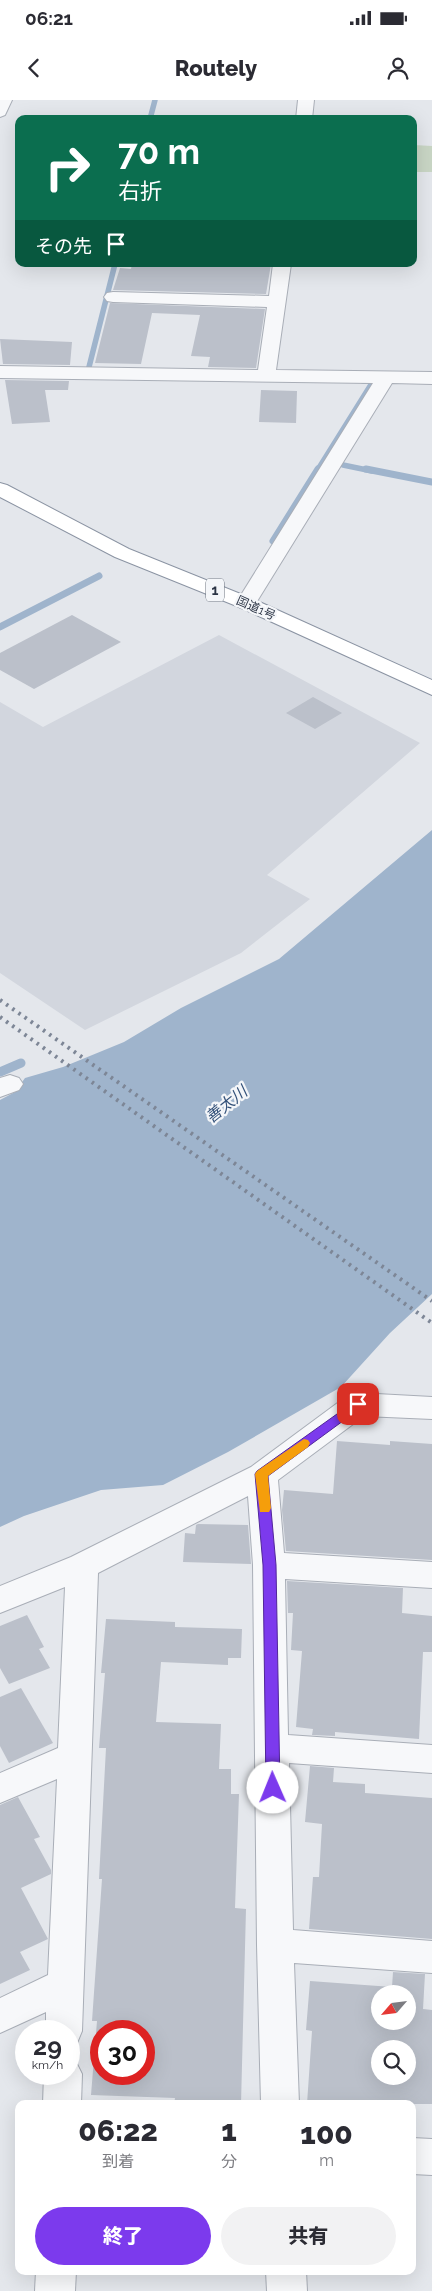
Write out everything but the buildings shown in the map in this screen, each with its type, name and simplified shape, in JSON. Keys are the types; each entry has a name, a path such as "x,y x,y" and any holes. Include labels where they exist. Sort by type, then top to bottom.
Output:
{"highway":[{"name":"国道1号","path":"0,489 122,553 246,603 432,688"}],"street":[{"path":"0,112 4,100"},
{"path":"304,115 306,100"},
{"path":"266,376 282,267"},
{"path":"113,297 277,302"},
{"path":"3,375 385,376 432,378"},
{"path":"246,603 376,395 385,376"},
{"path":"0,1600 82,1566 262,1474 358,1404 432,1408"},
{"path":"262,1474 270,1565 275,1945 280,2100"},
{"path":"270,1565 432,1575"},
{"path":"64,2020 82,1566"},
{"path":"272,1748 432,1759"},
{"path":"0,1788 75,1756"},
{"path":"275,1945 432,1957"},
{"path":"0,2016 66,1984"},
{"path":"62,2100 63,2085"},
{"path":"416,2156 432,2157"},
{"path":"55,2291 56,2275"},
{"path":"286,2275 287,2291"}],"shaded area":[{"path":"219,635 420,743 267,875 310,899 241,953 85,1030 0,973 0,702 43,727"}],"green space":[{"path":"417,145 432,146 432,172 417,172"}],"water":[{"name":"善太川","path":"432,830 432,1294 390,1333 341,1387 228,1452 163,1485 101,1490 24,1516 0,1527 0,1100 15,1092 25,1078 63,1067 124,1042 181,1008 279,959"}],"waterway":[{"path":"151,115 155,100"},
{"path":"89,367 114,267"},
{"path":"317,471 372,383 372,381 363,381"},
{"path":"343,465 372,471"},
{"path":"273,541 318,469"},
{"path":"366,469 432,482"},
{"path":"0,627 99,576"},
{"path":"0,1072 21,1063"}],"railway":[{"path":"0,1000 432,1301"},
{"path":"0,1017 432,1323"}],"slow traffic":[{"path":"265,1508 262,1474 304,1443"}],"route":[{"path":"273,1788 270,1565 262,1474 358,1404"}]}
